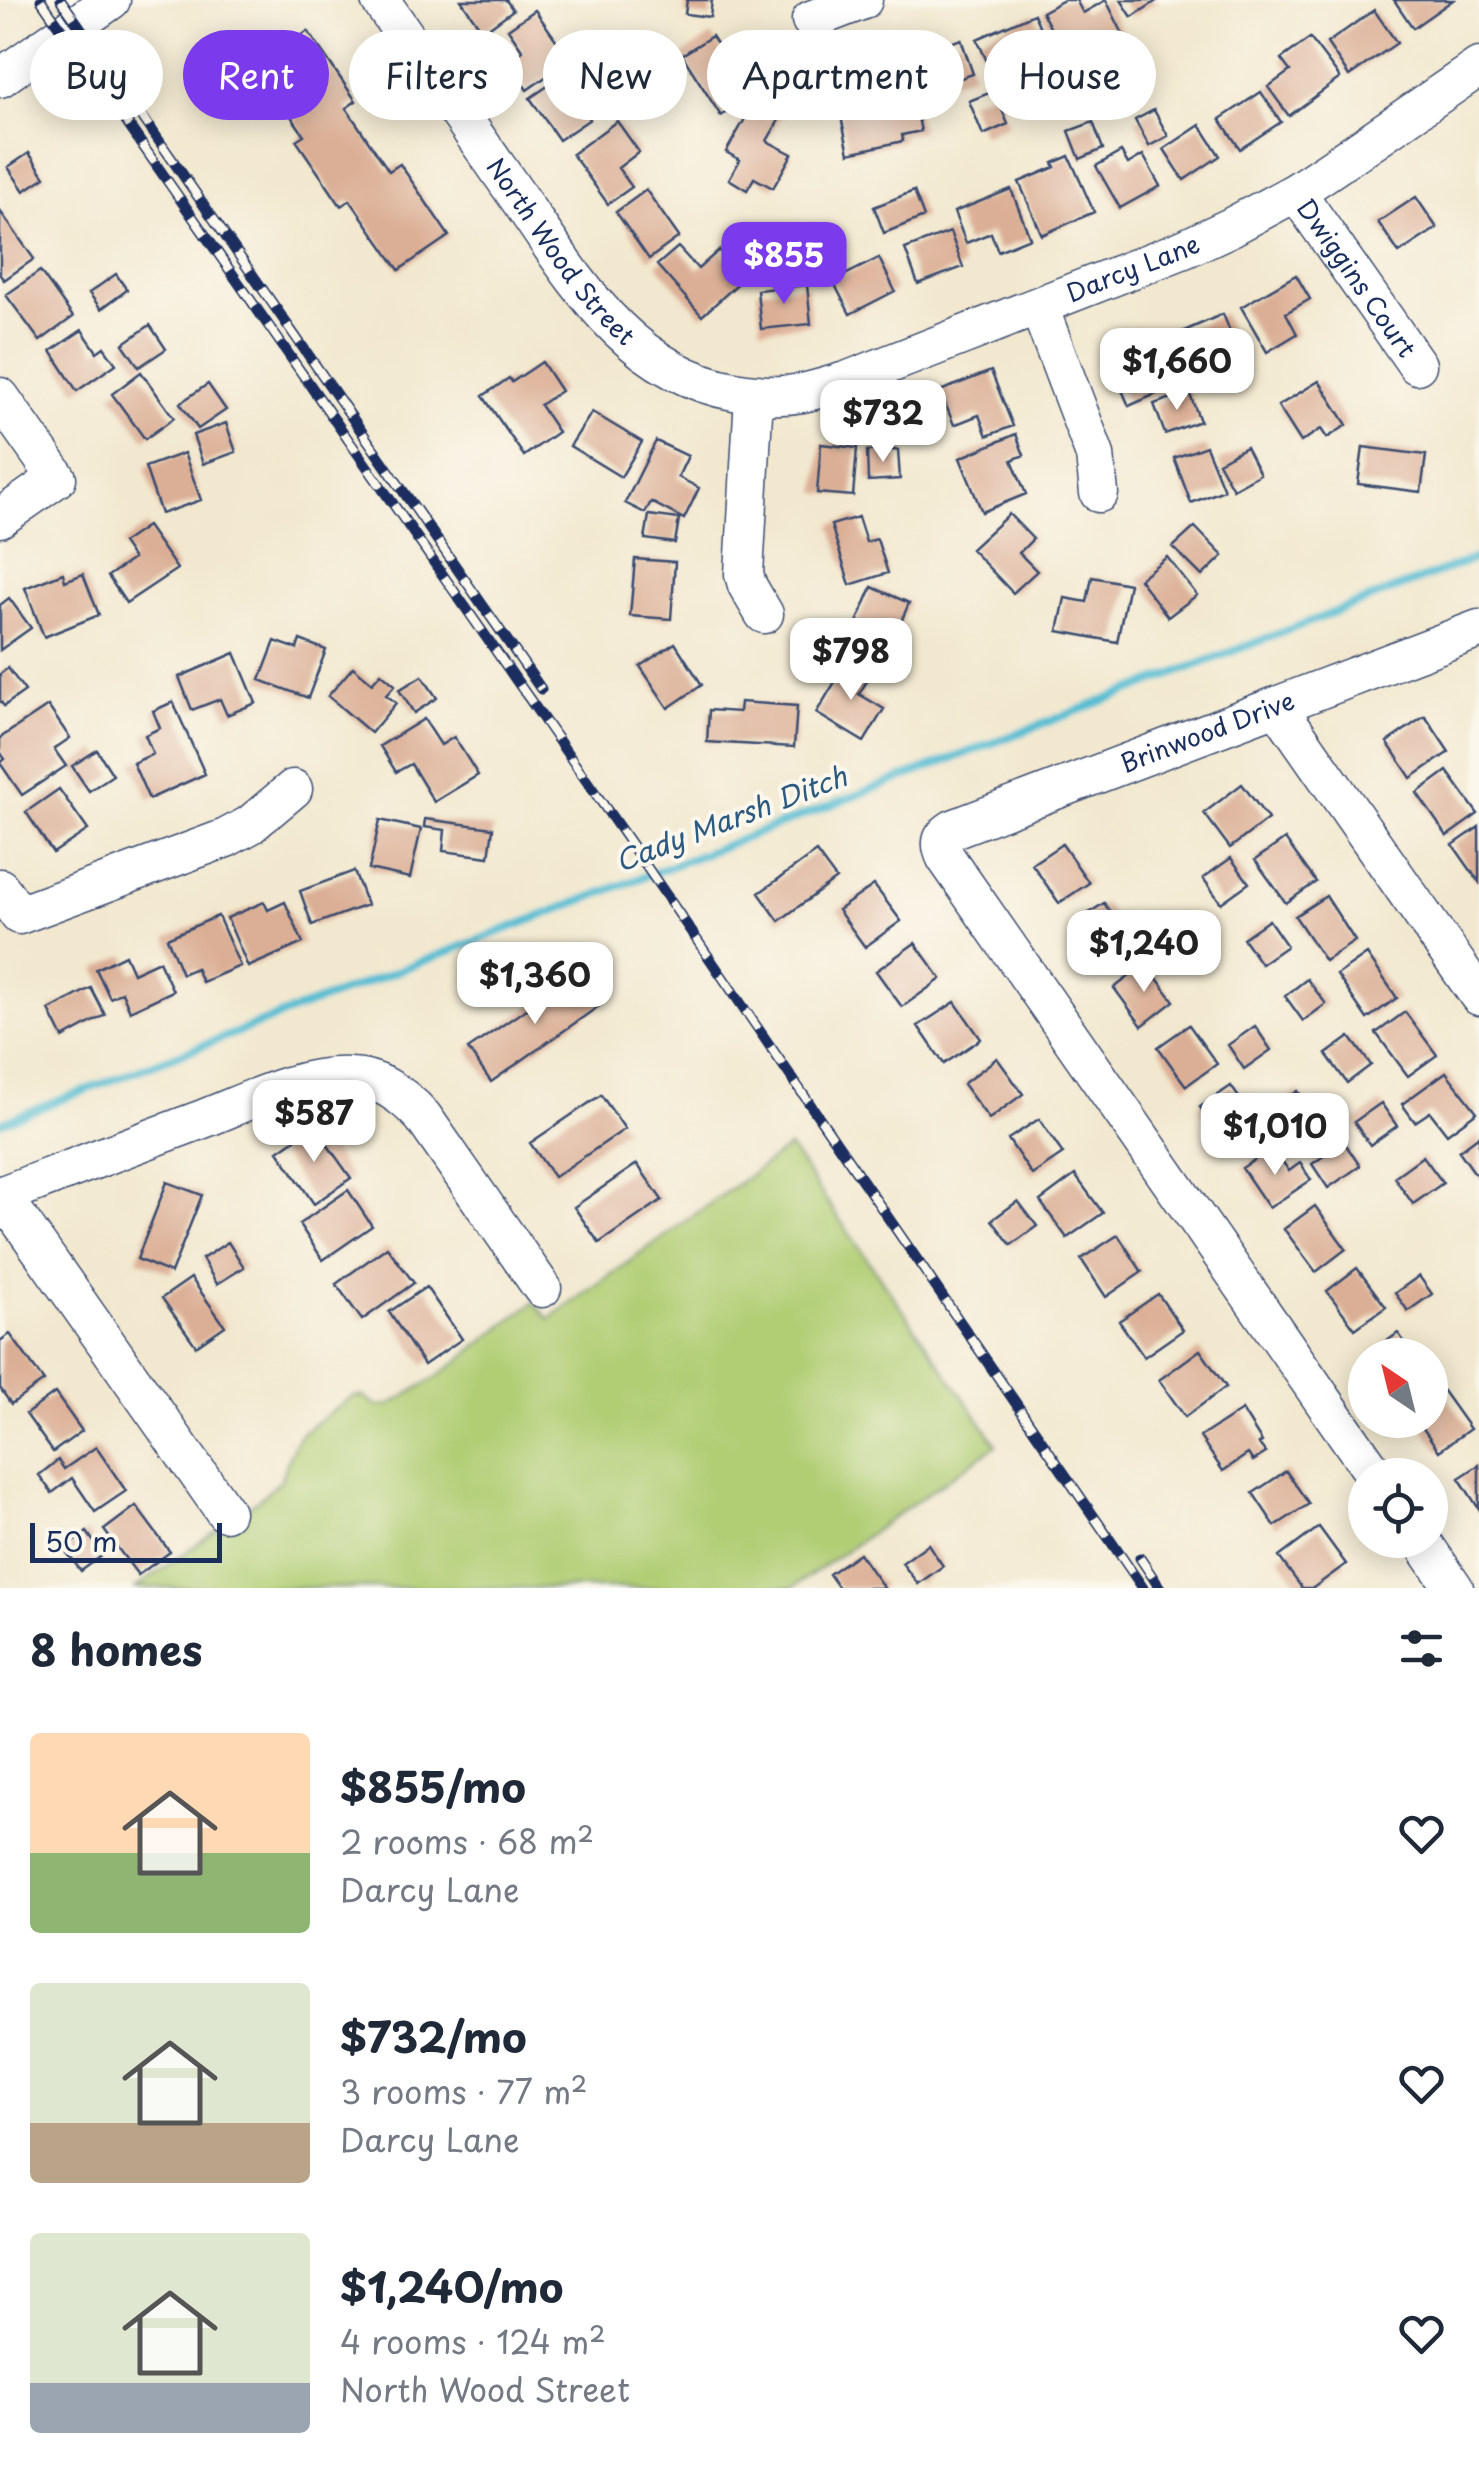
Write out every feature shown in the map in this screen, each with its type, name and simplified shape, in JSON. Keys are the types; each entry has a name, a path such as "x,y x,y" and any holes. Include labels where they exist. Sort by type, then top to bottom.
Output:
{"street":[{"path":"0,78 111,0"},
{"name":"North Wood Street","path":"380,0 563,262 617,328 646,355 680,374 713,388 754,395"},
{"path":"811,20 863,0"},
{"name":"Darcy Lane","path":"754,395 800,394 846,381 1184,249 1296,192 1479,68"},
{"name":"Dwiggins Court","path":"1296,192 1417,365"},
{"path":"1039,306 1095,455 1099,494"},
{"path":"754,395 744,574 764,614"},
{"path":"0,397 57,478 0,518"},
{"name":"Brinwood Drive","path":"1363,1458 946,858 941,840 954,829 1479,629"},
{"path":"1277,706 1479,996"},
{"path":"9,902 226,838 250,825 293,788"},
{"path":"225,1512 1,1195 277,1090 354,1076 374,1081 410,1102 423,1116 542,1288"},
{"path":"1433,1558 1454,1588"}],"green space":[{"path":"789,1147 997,1445 792,1588 136,1588 280,1481 294,1444 303,1432 352,1397 362,1396 378,1406 390,1405 440,1375 534,1302 549,1319"}],"building":[{"path":"461,0 506,0 513,10 482,30"},
{"path":"687,0 712,0 710,17 685,14"},
{"path":"1064,0 1076,0 1083,13 1106,0 1121,30 1051,30 1042,12"},
{"path":"1121,0 1158,0 1132,17"},
{"path":"1394,0 1453,0 1413,28"},
{"path":"535,10 549,30 543,30 543,79 527,90 523,84 523,30 508,29"},
{"path":"1374,10 1397,43 1349,76 1327,43"},
{"path":"1034,14 1041,30 998,30"},
{"path":"984,36 984,55 977,39"},
{"path":"1310,38 1340,78 1289,116 1268,87 1290,71 1281,59"},
{"path":"707,39 707,94 687,63 687,52"},
{"path":"964,48 973,74 964,77"},
{"path":"329,62 349,91 349,120 354,120 389,171 400,164 449,236 399,270 350,200 341,206 296,140 304,135 294,120 329,120"},
{"path":"543,89 543,117 530,98"},
{"path":"1261,92 1281,122 1240,149 1220,119"},
{"path":"984,95 984,120 1006,120 1008,124 983,135 969,101"},
{"path":"1156,114 1168,136 1149,146 1135,120 1156,120"},
{"path":"545,120 589,120 559,140"},
{"path":"744,120 779,120 767,141 792,154 773,188 754,178 747,190 729,179 740,160 726,152"},
{"path":"842,120 919,120 921,131 902,135 903,141 849,153"},
{"path":"617,121 639,152 618,168 632,187 608,204 572,154"},
{"path":"1093,122 1103,149 1080,159 1069,131"},
{"path":"1200,125 1220,156 1184,180 1164,149"},
{"path":"1121,152 1128,164 1143,155 1160,186 1120,208 1096,166"},
{"path":"29,153 45,177 24,191 8,167"},
{"path":"1069,156 1094,212 1042,235 1019,182 1055,167 1053,163"},
{"path":"1011,189 1030,238 998,251 991,233 966,243 954,212"},
{"path":"646,190 679,237 649,259 616,212"},
{"path":"914,191 924,217 884,233 874,207"},
{"path":"1416,197 1437,228 1399,253 1378,222"},
{"path":"0,211 34,259 4,280 0,275"},
{"path":"950,232 963,267 918,284 905,249"},
{"path":"678,247 698,269 719,250 744,278 702,316 657,265"},
{"path":"879,258 895,291 850,314 833,281"},
{"path":"40,271 73,317 40,341 6,295"},
{"path":"116,274 127,290 101,309 89,293"},
{"path":"1296,275 1310,299 1286,313 1297,334 1267,352 1241,307"},
{"path":"807,285 811,324 761,329 757,290"},
{"path":"1223,314 1232,336 1217,342 1227,367 1195,381 1175,335"},
{"path":"150,325 166,349 139,367 123,344"},
{"path":"82,330 97,352 104,347 116,364 77,391 51,351"},
{"path":"1140,344 1149,362 1172,352 1185,381 1129,406 1108,358"},
{"path":"542,362 561,391 540,405 558,432 524,456 483,396"},
{"path":"991,371 1013,426 987,436 979,415 954,425 940,391"},
{"path":"141,372 174,418 145,439 112,394"},
{"path":"1319,381 1347,425 1327,438 1321,429 1301,442 1278,406"},
{"path":"208,384 226,410 198,429 180,403"},
{"path":"1189,392 1200,421 1165,434 1154,404"},
{"path":"592,412 642,442 621,477 570,446"},
{"path":"226,423 236,452 203,464 193,435"},
{"path":"1016,434 1024,455 1012,460 1026,494 982,512 960,458"},
{"path":"656,441 688,456 678,477 699,488 684,519 651,502 645,513 625,503"},
{"path":"821,444 857,448 853,496 817,493"},
{"path":"1206,446 1224,490 1191,503 1174,458"},
{"path":"1246,447 1260,474 1233,489 1218,462"},
{"path":"1363,447 1426,455 1421,492 1358,484"},
{"path":"898,450 900,479 868,481 867,451"},
{"path":"184,453 201,500 161,514 145,467"},
{"path":"1009,514 1033,539 1019,553 1037,571 1013,593 971,549"},
{"path":"649,515 679,519 675,543 645,539"},
{"path":"858,517 866,542 877,539 888,573 850,585 831,525"},
{"path":"147,526 177,569 126,603 108,576 133,559 122,543"},
{"path":"1195,527 1223,556 1202,576 1173,547"},
{"path":"1167,557 1197,595 1168,617 1139,579"},
{"path":"635,559 675,562 671,619 630,616"},
{"path":"63,573 65,581 83,574 99,615 44,637 25,588"},
{"path":"1092,577 1129,584 1117,642 1058,631 1065,598 1087,602"},
{"path":"872,587 909,603 887,655 850,639"},
{"path":"9,598 31,628 0,650 0,605"},
{"path":"300,640 326,650 308,698 260,680 275,641 297,649"},
{"path":"675,643 702,685 668,708 640,666"},
{"path":"235,653 256,703 227,715 220,699 192,710 179,677"},
{"path":"849,659 872,673 859,694 884,709 864,742 816,713"},
{"path":"353,667 372,683 381,673 395,685 386,695 396,703 371,733 328,696"},
{"path":"8,668 25,691 4,706 0,701 0,674"},
{"path":"422,676 437,698 414,713 399,690"},
{"path":"173,702 205,774 149,799 133,763 153,754 145,735 160,728 153,711"},
{"path":"740,702 797,706 794,747 707,742 709,710 739,712"},
{"path":"48,706 70,738 54,749 66,766 22,795 0,763 5,759 0,752 0,738"},
{"path":"1425,716 1449,752 1411,778 1387,742"},
{"path":"424,719 441,745 454,737 478,775 434,802 411,764 396,772 380,746"},
{"path":"97,750 113,775 89,791 72,766"},
{"path":"1447,771 1478,814 1447,836 1417,793"},
{"path":"1242,784 1268,819 1230,848 1204,813"},
{"path":"59,789 88,830 53,853 26,812"},
{"path":"425,819 493,828 489,857 443,851 445,830 424,827"},
{"path":"380,820 421,829 410,878 369,869"},
{"path":"1479,827 1479,882 1453,845"},
{"path":"1285,839 1316,882 1286,903 1255,860"},
{"path":"1062,844 1089,883 1059,903 1032,864"},
{"path":"816,852 836,879 779,921 759,893"},
{"path":"1231,858 1249,883 1221,903 1203,878"},
{"path":"354,871 367,905 312,925 300,891"},
{"path":"874,885 901,921 865,947 838,910"},
{"path":"1326,896 1355,941 1325,961 1295,916"},
{"path":"264,902 268,910 285,902 303,943 248,967 227,918"},
{"path":"1104,903 1131,943 1100,963 1074,923"},
{"path":"218,916 240,966 202,982 196,968 182,974 167,938"},
{"path":"1269,920 1287,946 1261,964 1243,938"},
{"path":"915,943 941,979 902,1007 876,971"},
{"path":"1367,954 1397,998 1367,1019 1337,975"},
{"path":"125,955 133,973 159,961 173,991 130,1011 122,992 110,998 96,969"},
{"path":"1146,964 1174,1001 1142,1026 1114,988"},
{"path":"580,972 602,1004 491,1082 468,1049"},
{"path":"1307,979 1326,1004 1303,1021 1285,996"},
{"path":"91,988 105,1015 63,1038 49,1010"},
{"path":"955,1002 981,1039 944,1064 918,1026"},
{"path":"1405,1012 1437,1055 1408,1076 1376,1033"},
{"path":"1189,1025 1217,1064 1186,1086 1158,1047"},
{"path":"1255,1026 1271,1050 1244,1069 1228,1045"},
{"path":"1350,1037 1371,1065 1347,1083 1326,1054"},
{"path":"997,1058 1023,1094 989,1119 963,1084"},
{"path":"1446,1072 1477,1112 1447,1134 1430,1112 1415,1122 1402,1104"},
{"path":"1231,1086 1258,1125 1227,1147 1200,1107"},
{"path":"1298,1091 1312,1112 1286,1129 1272,1108"},
{"path":"601,1095 625,1129 554,1177 530,1143"},
{"path":"1381,1103 1397,1126 1370,1145 1354,1122"},
{"path":"1039,1119 1063,1154 1032,1175 1008,1139"},
{"path":"314,1126 351,1178 314,1204 278,1151"},
{"path":"1479,1136 1479,1179 1459,1151"},
{"path":"1344,1142 1360,1166 1328,1188 1312,1164"},
{"path":"1273,1148 1289,1171 1300,1163 1311,1180 1269,1208 1242,1168"},
{"path":"1423,1156 1443,1183 1413,1204 1394,1177"},
{"path":"637,1164 662,1200 599,1243 574,1207"},
{"path":"1075,1175 1103,1213 1067,1238 1040,1201"},
{"path":"167,1182 202,1195 171,1273 137,1259"},
{"path":"348,1190 372,1226 323,1260 299,1224"},
{"path":"1018,1201 1037,1226 1011,1245 992,1220"},
{"path":"1315,1206 1346,1249 1316,1272 1284,1229"},
{"path":"1118,1235 1142,1272 1106,1297 1081,1259"},
{"path":"228,1242 244,1267 217,1284 202,1259"},
{"path":"387,1247 414,1283 362,1320 336,1284"},
{"path":"1357,1268 1386,1307 1355,1329 1327,1291"},
{"path":"1419,1276 1432,1294 1408,1311 1395,1293"},
{"path":"191,1278 225,1326 196,1346 162,1298"},
{"path":"426,1287 462,1339 424,1365 389,1312"},
{"path":"1158,1294 1183,1330 1144,1357 1119,1321"},
{"path":"10,1334 44,1381 11,1404 0,1388 0,1341"},
{"path":"1200,1350 1226,1387 1185,1417 1159,1380"},
{"path":"55,1393 82,1431 53,1452 26,1414"},
{"path":"1448,1398 1470,1429 1439,1451 1430,1438 1448,1438"},
{"path":"1242,1410 1266,1453 1253,1461 1248,1454 1223,1471 1200,1437"},
{"path":"96,1447 126,1491 95,1512 72,1478 52,1493 39,1475 58,1460 64,1469"},
{"path":"1479,1465 1479,1509 1459,1478"},
{"path":"1286,1471 1309,1504 1275,1526 1253,1493"},
{"path":"136,1506 170,1552 138,1575 104,1530"},
{"path":"1319,1527 1346,1564 1313,1588 1302,1588 1279,1557"},
{"path":"87,1532 103,1555 81,1571 64,1549"},
{"path":"928,1544 943,1566 918,1584 902,1563"},
{"path":"859,1553 884,1588 839,1588 829,1574"}],"waterway":[{"name":"Cady Marsh Ditch","path":"0,1123 1479,557"}],"railway":[{"path":"41,0 644,863 1143,1588"},
{"path":"61,0 541,689"},
{"path":"1140,1558 1160,1588"}]}
